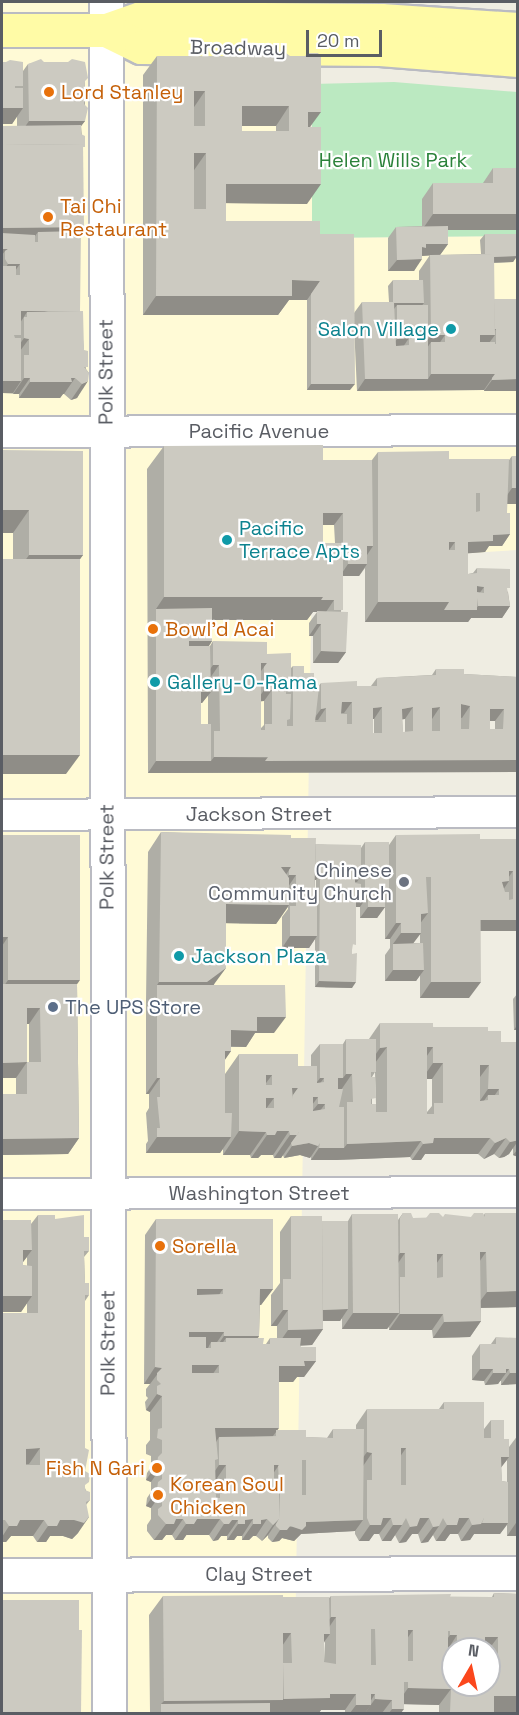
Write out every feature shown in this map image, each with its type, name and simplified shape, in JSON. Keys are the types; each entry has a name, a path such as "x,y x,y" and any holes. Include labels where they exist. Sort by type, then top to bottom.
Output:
{"main road":[{"name":"Broadway","path":"2,30 106,16 381,20 518,29"},
{"name":"Broadway","path":"106,16 141,47 380,49 518,60"}],"street":[{"name":"Polk Street","path":"106,16 109,1713"},
{"name":"Pacific Avenue","path":"2,432 518,430"},
{"name":"Jackson Street","path":"2,814 518,812"},
{"name":"Washington Street","path":"2,1194 518,1192"},
{"name":"Clay Street","path":"2,1575 518,1574"}],"shaded area":[{"path":"2,2 309,2 313,238 517,236 517,550 312,563 294,1713 2,1714"}],"green space":[{"name":"Helen Wills Park","path":"394,82 517,92 517,236 312,238 312,84"}],"building":[{"path":"230,52 239,52 242,56 286,53 290,56 305,56 309,53 318,53 321,57 321,112 308,112 308,127 321,127 321,184 226,184 226,221 320,221 320,281 292,280 292,296 156,296 157,56 226,56","holes":["194,91 205,91 205,126 194,126","242,106 289,106 289,131 242,131","194,153 206,153 206,209 194,209"]},
{"path":"41,59 44,62 68,62 72,59 85,62 88,78 85,81 84,104 88,108 85,121 29,121 28,64"},
{"path":"10,60 23,62 23,86 15,86 15,88 23,88 23,108 2,108 2,62"},
{"path":"81,125 81,134 85,136 85,147 83,144 3,145 2,143 2,126"},
{"path":"83,144 84,227 2,228 2,145"},
{"path":"493,168 518,168 518,214 433,214 433,183 493,183"},
{"path":"448,226 448,244 426,244 426,248 422,247 422,259 397,260 396,227"},
{"path":"81,231 80,311 21,311 21,335 14,335 15,338 21,338 21,381 2,381 2,266 16,266 16,275 20,275 20,264 8,264 5,259 5,251 8,249 2,249 2,233 35,235 35,242 38,242 38,232"},
{"path":"320,234 354,234 355,384 311,384 311,294 320,281"},
{"path":"485,234 517,234 517,256 494,257 494,254 485,254"},
{"name":"Salon Village","path":"494,254 495,335 480,335 480,342 495,342 495,374 431,374 431,342 445,342 445,335 431,335 430,255"},
{"path":"393,280 423,280 424,303 394,303"},
{"path":"494,299 518,299 518,379 492,380 495,374 496,344"},
{"path":"362,302 394,302 396,346 409,345 409,338 397,339 397,305 428,305 428,379 365,379"},
{"path":"83,311 84,350 88,351 88,367 84,367 89,373 88,381 82,384 75,378 71,378 72,382 30,382 30,378 24,378 24,355 29,355 29,339 24,338 24,317 27,317 27,312"},
{"name":"Pacific Terrace Apts","path":"323,445 323,597 164,597 164,446"},
{"path":"2,450 83,451 83,555 29,555 29,510 2,510"},
{"path":"449,451 449,602 378,602 378,452"},
{"path":"512,456 518,456 518,488 512,488"},
{"path":"449,459 509,459 507,513 510,513 510,534 493,535 493,541 468,542 468,574 477,573 477,568 510,569 510,588 507,588 510,606 478,606 477,598 477,610 444,610 449,602 449,550 455,550 455,542 449,542","holes":["476,493 480,493 480,511 476,512","477,586 484,587 484,593 477,592"]},
{"path":"323,460 372,460 373,546 367,546 367,564 348,564 347,546 343,546 343,610 334,610 334,600 321,600 323,597 323,543 343,543 343,513 323,513"},
{"path":"2,559 80,559 80,755 2,755"},
{"path":"212,608 212,641 189,641 189,646 210,646 211,692 201,692 201,724 211,724 211,761 156,761 156,609"},
{"path":"317,611 348,612 346,652 321,651 321,624 317,624"},
{"path":"213,641 267,642 267,663 261,663 261,730 268,730 268,757 214,757 214,731 220,731 219,665 213,665"},
{"path":"291,653 291,691 286,691 286,694 291,694 290,719 287,720 287,726 293,726 293,666 304,666 304,673 314,673 314,687 319,687 315,722 326,722 326,708 321,709 321,683 357,681 357,686 377,686 377,678 436,675 436,669 464,669 464,674 518,677 518,760 265,761 268,757 268,730 265,730 265,724 272,724 272,690 264,690 264,667 267,663 267,654","holes":["342,702 352,702 352,724 347,724 347,714 341,714","461,704 470,706 469,729 461,729","382,707 382,733 373,733 373,708","413,707 413,731 403,732 402,709","440,707 440,731 432,731 432,708","490,709 504,709 503,729 490,729"]},
{"name":"Jackson Plaza","path":"161,832 291,835 291,867 281,867 289,878 289,905 226,904 226,968 207,982 159,982"},
{"path":"480,834 481,982 431,982 431,877 426,877 428,913 421,914 421,933 401,933 401,923 396,923 396,835"},
{"path":"2,835 80,835 80,980 8,980 8,937 2,937"},
{"path":"291,838 316,838 314,901 317,901 317,936 290,936 290,906 296,906 296,875 289,875"},
{"path":"480,839 518,839 518,920 480,920","holes":["509,871 513,871 513,899 509,900 509,892 505,892 502,882 509,881"]},
{"path":"365,842 389,842 389,893 385,893 385,907 368,907 368,895 365,895"},
{"path":"316,844 361,845 361,876 355,876 355,883 361,884 361,900 356,901 356,945 352,944 352,954 357,953 356,982 319,981 320,874 315,873"},
{"path":"423,943 424,970 393,970 393,944"},
{"path":"2,984 77,984 79,1138 2,1139 2,1094 27,1094 27,1062 2,1063","holes":["27,1008 40,1008 41,1062 27,1062"]},
{"path":"157,985 285,985 286,1017 257,1017 257,1031 231,1030 231,1051 225,1051 225,1113 232,1113 231,1137 157,1137 157,1128 160,1128 157,1097 160,1097 160,1078 157,1078"},
{"path":"380,1023 433,1023 433,1027 488,1027 488,1031 501,1031 501,1042 518,1042 518,1140 510,1142 506,1138 495,1143 490,1138 434,1138 433,1143 423,1144 421,1141 347,1144 347,1102 353,1102 352,1074 346,1074 346,1039 376,1039 376,1072 371,1072 371,1077 375,1077 376,1098 371,1099 371,1104 376,1104 376,1112 387,1112 387,1047 380,1048","holes":["427,1047 433,1047 433,1063 443,1063 443,1103 434,1103 434,1114 427,1114","480,1065 489,1065 488,1089 499,1089 499,1095 488,1095 488,1100 480,1101"]},
{"path":"320,1044 343,1044 343,1078 338,1078 338,1089 343,1089 339,1107 344,1107 344,1148 319,1148 320,1143 318,1146 309,1143 292,1146 291,1143 299,1132 299,1099 293,1099 298,1088 298,1066 317,1066 317,1083 324,1082 324,1078 320,1078","holes":["313,1097 318,1097 318,1104 325,1104 325,1109 313,1111"]},
{"path":"239,1054 298,1054 298,1088 292,1088 293,1099 299,1099 299,1132 297,1135 290,1135 289,1131 277,1131 275,1135 267,1135 266,1132 239,1131","holes":["266,1075 272,1075 272,1085 266,1085","266,1098 274,1098 274,1108 266,1108"]},
{"path":"403,1213 411,1213 413,1218 426,1218 430,1213 439,1213 443,1217 445,1214 471,1217 474,1213 483,1213 485,1217 485,1213 518,1213 518,1291 487,1292 486,1252 480,1252 481,1321 444,1322 443,1314 400,1314 400,1277 405,1277 405,1253 400,1253 400,1218","holes":["437,1254 443,1254 443,1277 437,1278"]},
{"path":"352,1214 398,1214 399,1313 353,1313"},
{"path":"38,1215 55,1215 55,1219 84,1215 84,1237 89,1237 89,1251 84,1251 85,1283 89,1283 89,1295 85,1295 85,1448 89,1450 85,1471 90,1474 85,1490 90,1492 90,1500 86,1502 89,1517 84,1523 60,1520 57,1526 48,1526 44,1520 20,1520 17,1526 9,1526 5,1520 2,1520 2,1313 38,1313","holes":["40,1448 40,1465 26,1465 26,1449"]},
{"path":"291,1216 322,1216 323,1329 288,1330 288,1310 283,1310 283,1279 291,1279"},
{"path":"156,1219 273,1219 273,1289 260,1289 259,1336 224,1336 224,1332 189,1332 189,1337 206,1337 206,1348 211,1348 211,1342 226,1342 226,1338 264,1338 263,1344 270,1344 270,1338 301,1338 300,1347 316,1347 316,1361 304,1361 305,1366 279,1366 279,1428 215,1428 218,1459 215,1460 216,1498 220,1498 220,1485 226,1485 226,1465 219,1465 219,1437 279,1436 279,1465 274,1465 274,1485 279,1485 279,1519 273,1525 267,1519 261,1520 261,1524 253,1524 253,1519 245,1520 245,1524 238,1524 238,1520 224,1524 220,1519 197,1519 194,1524 186,1524 183,1519 176,1519 174,1524 166,1524 158,1515 158,1509 162,1506 162,1492 157,1490 158,1482 162,1479 162,1466 157,1464 158,1457 162,1453 162,1440 157,1438 158,1429 162,1428 162,1396 157,1394 157,1386 161,1384 157,1380 157,1373 162,1368 155,1367","holes":["197,1289 223,1289 223,1294 197,1295","192,1365 219,1365 219,1373 192,1373"]},
{"path":"2,1220 31,1220 32,1250 23,1250 23,1265 32,1266 32,1296 2,1296"},
{"path":"322,1221 348,1221 348,1309 323,1310"},
{"path":"496,1337 518,1338 518,1373 510,1373 509,1369 506,1369 506,1373 493,1373 493,1369 480,1369 480,1344 496,1344"},
{"path":"444,1402 484,1402 484,1518 481,1524 472,1525 469,1518 459,1518 457,1525 447,1525 443,1518 439,1526 433,1527 429,1518 420,1518 417,1526 410,1527 406,1518 402,1525 393,1525 391,1518 383,1518 381,1525 370,1525 367,1518 367,1480 372,1480 372,1453 367,1452 367,1409 444,1409","holes":["401,1448 406,1448 406,1485 401,1485"]},
{"path":"491,1420 504,1420 504,1439 509,1439 509,1457 501,1457 502,1481 508,1482 508,1523 482,1523 484,1518 484,1438 491,1438"},
{"path":"333,1429 364,1429 363,1520 306,1522 302,1530 290,1526 287,1530 280,1530 276,1526 279,1519 280,1494 279,1436 276,1436 276,1430 306,1430 306,1437 333,1438","holes":["302,1460 306,1460 306,1495 302,1495"]},
{"path":"494,1593 518,1594 518,1696 501,1696 501,1637 457,1637 457,1635 450,1635 448,1631 448,1637 441,1637 441,1689 408,1688 408,1682 404,1682 404,1709 392,1709 392,1700 375,1699 375,1694 371,1694 371,1705 356,1705 356,1694 330,1694 330,1698 284,1699 283,1663 292,1663 291,1633 283,1633 283,1597 329,1597 330,1634 324,1634 324,1662 336,1664 336,1617 331,1617 331,1596 451,1594 450,1597 494,1597","holes":["371,1629 375,1629 376,1665 371,1665","408,1630 413,1630 413,1661 408,1661"]},
{"path":"283,1595 283,1700 164,1701 163,1596"},
{"path":"2,1600 79,1600 79,1630 2,1630"},
{"path":"2,1630 82,1630 81,1713 2,1713"},
{"path":"451,1697 494,1697 494,1713 450,1712"},
{"path":"270,1703 270,1713 161,1713 161,1704"}],"place":[{"name":"Lord Stanley","path":"49,92"},
{"name":"Tai Chi Restaurant","path":"48,217"},
{"name":"Salon Village","path":"451,329"},
{"name":"Pacific Terrace Apts","path":"227,540"},
{"name":"Bowl'd Acai","path":"153,629"},
{"name":"Gallery-O-Rama","path":"155,682"},
{"name":"Chinese Community Church","path":"404,882"},
{"name":"Jackson Plaza","path":"179,956"},
{"name":"The UPS Store","path":"53,1007"},
{"name":"Sorella","path":"160,1246"},
{"name":"Fish N Gari","path":"157,1468"},
{"name":"Korean Soul Chicken","path":"158,1495"}]}
